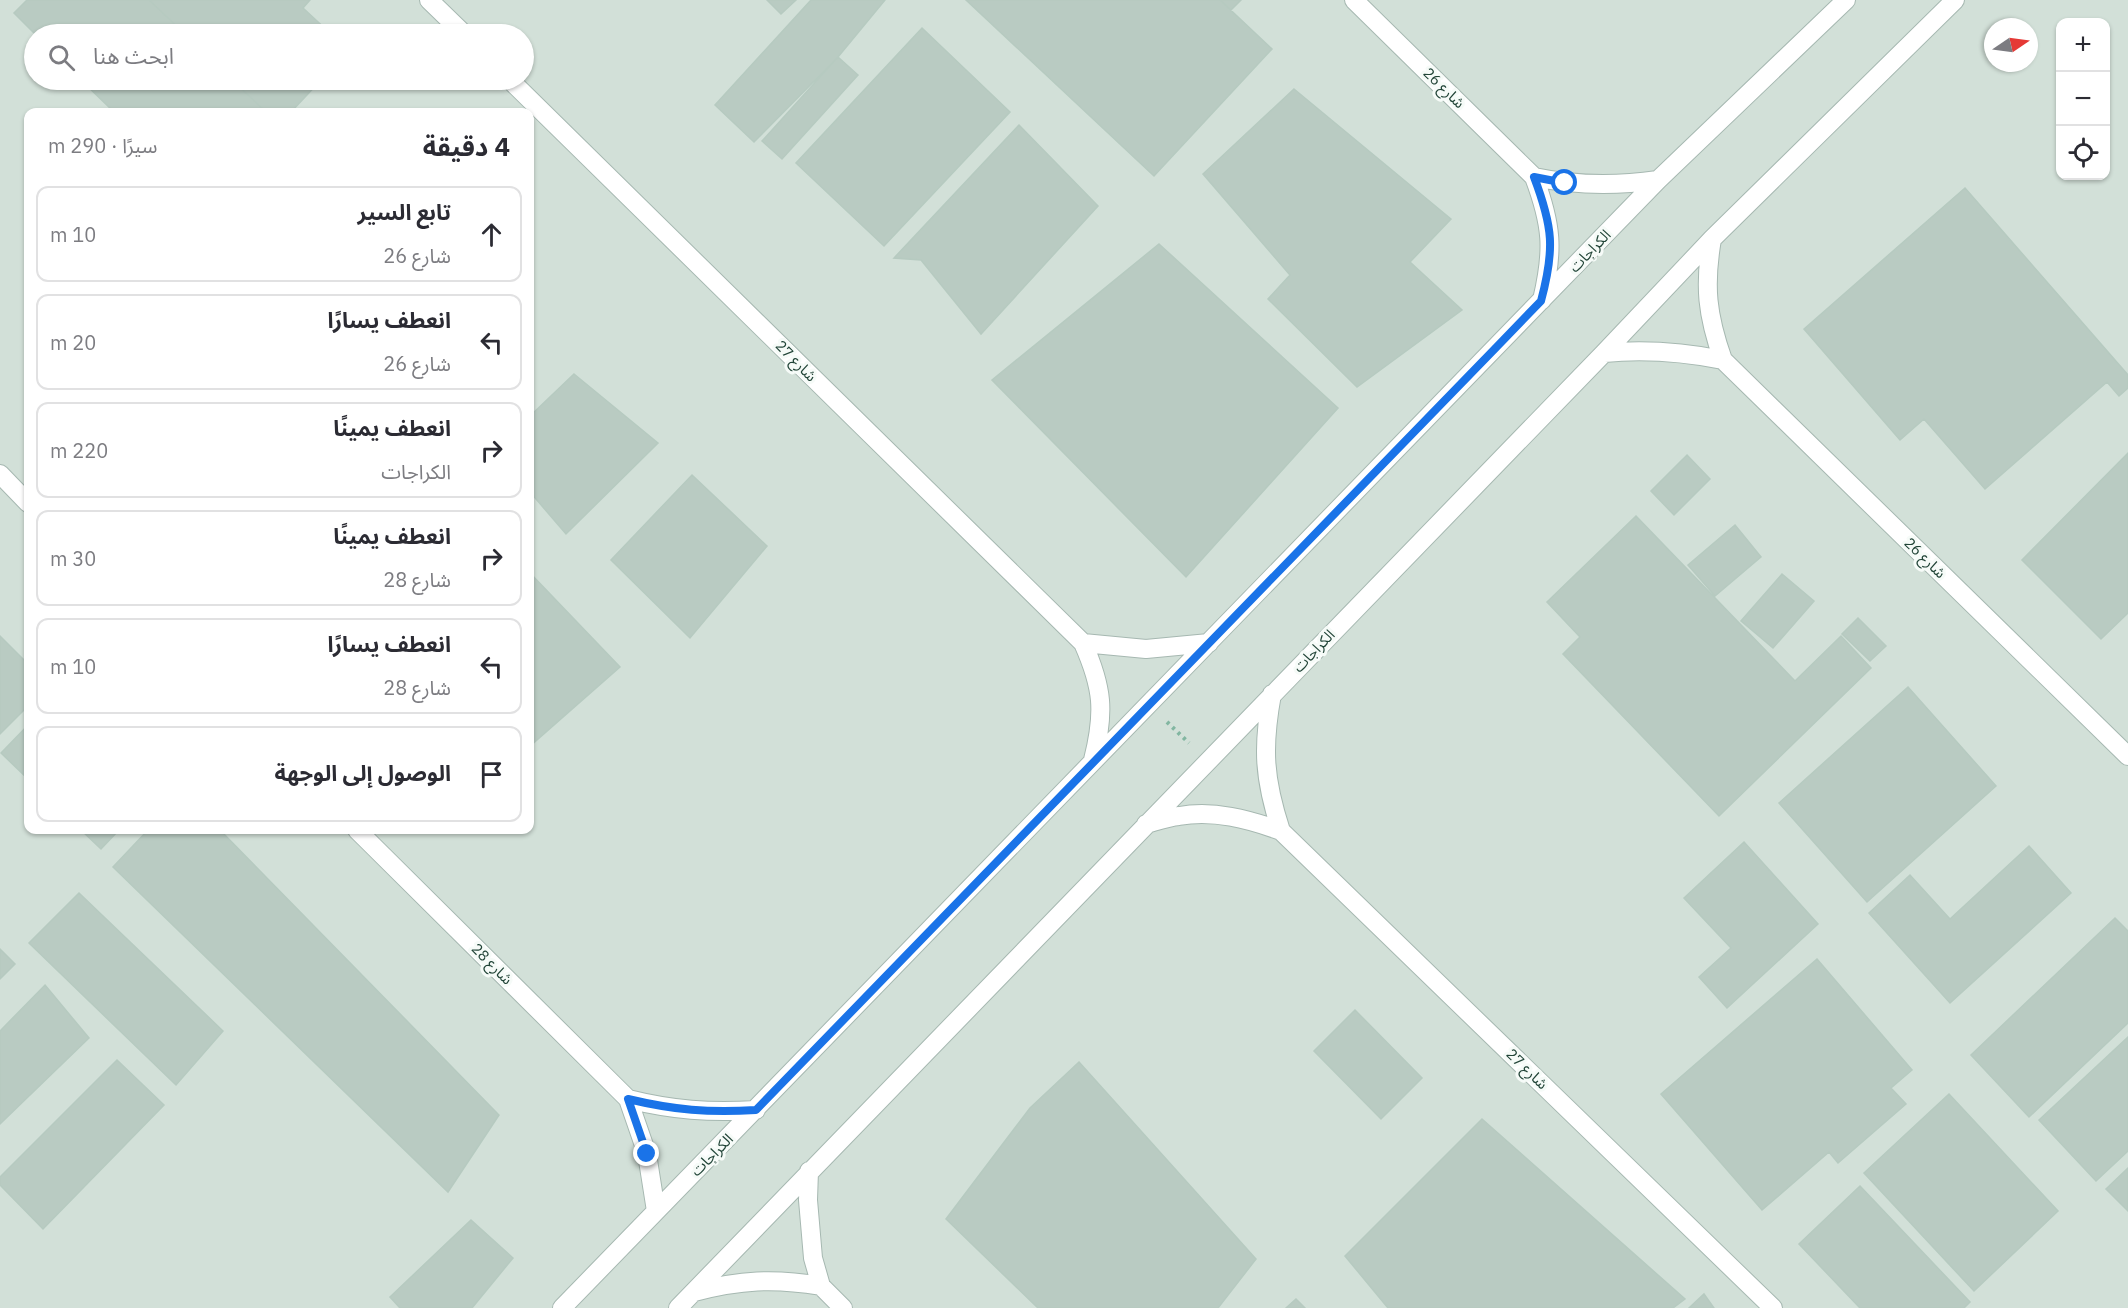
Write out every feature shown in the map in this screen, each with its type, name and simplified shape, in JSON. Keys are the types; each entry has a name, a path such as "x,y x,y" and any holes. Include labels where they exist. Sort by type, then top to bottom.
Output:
{"street":[{"path":"429,0 454,24"},
{"name":"شارع 26","path":"1354,0 1534,177 1545,207 1551,238 1549,270 1541,301"},
{"name":"الكراجات","path":"562,1308 1658,180 1846,0"},
{"name":"الكراجات","path":"678,1308 1712,238 1955,0"},
{"name":"شارع 27","path":"520,90 1083,643 1095,671 1101,701 1100,731 1093,761"},
{"path":"1534,177 1596,186 1628,185 1658,180"},
{"name":"شارع 26","path":"1712,238 1707,269 1707,300 1713,331 1723,360 2128,756"},
{"path":"1604,352 1664,351 1723,360"},
{"path":"0,474 24,498"},
{"path":"1083,643 1146,649 1209,644"},
{"name":"شارع 27","path":"1272,694 1266,729 1265,764 1270,798 1281,831"},
{"name":"شارع 27","path":"1145,824 1179,816 1214,814 1248,819 1281,831 1773,1308"},
{"name":"شارع 28","path":"361,834 628,1099 647,1154 656,1211"},
{"path":"628,1099 692,1111 756,1110"},
{"path":"809,1171 809,1229 813,1258 821,1287 843,1308"},
{"path":"694,1292 725,1284 757,1280 789,1281 821,1287"}],"path":[{"path":"1149,704 1207,760"}],"shaded area":[{"path":"0,0 2128,0 2128,1308 0,1308"}],"building":[{"path":"27,0 149,0 174,24 25,24 14,13"},
{"path":"149,0 310,0 303,8 320,24 174,24"},
{"path":"767,0 796,0 781,14"},
{"path":"811,0 885,0 838,57 754,142 715,105"},
{"path":"966,0 1220,0 1272,49 1154,176"},
{"path":"1220,0 1241,0 1231,10"},
{"path":"922,28 1010,112 884,246 796,163"},
{"path":"838,57 858,75 782,159 762,141"},
{"path":"1294,89 1451,219 1410,262 1462,310 1357,387 1268,299 1290,275 1203,174"},
{"path":"91,90 243,90 262,108 110,108"},
{"path":"243,90 312,90 295,108 262,108"},
{"path":"1019,125 1098,206 981,334 921,260 894,258"},
{"path":"1965,188 2128,375 2128,388 2119,396 2107,382 1985,489 1924,419 1900,440 1804,329"},
{"path":"1159,244 1338,408 1186,577 992,380"},
{"path":"574,374 658,443 566,534 534,497 534,412"},
{"path":"2128,453 2128,613 2101,639 2022,560"},
{"path":"1687,455 1710,479 1674,515 1651,491"},
{"path":"692,475 767,546 690,638 611,560"},
{"path":"1636,516 1795,681 1841,636 1871,668 1719,816 1563,654 1580,637 1547,602"},
{"path":"1735,525 1761,557 1715,596 1688,565"},
{"path":"1782,574 1814,601 1773,648 1741,621"},
{"path":"534,577 620,667 534,742"},
{"path":"1858,618 1886,646 1870,661 1842,634"},
{"path":"0,636 24,660 24,710 0,734"},
{"path":"1908,687 1996,786 1867,902 1779,803"},
{"path":"24,729 24,775 1,753"},
{"path":"85,834 115,834 101,849"},
{"path":"144,834 224,834 499,1115 448,1192 113,867"},
{"path":"1744,842 1818,924 1727,1008 1699,977 1731,948 1684,898"},
{"path":"2029,846 2071,893 1950,1003 1869,913 1910,875 1950,919"},
{"path":"79,893 223,1031 176,1085 29,943"},
{"path":"2115,918 2128,931 2128,1023 2029,1117 1971,1055"},
{"path":"0,949 15,964 0,979"},
{"path":"1817,959 1912,1070 1891,1088 1906,1104 1838,1163 1829,1152 1762,1210 1661,1094"},
{"path":"45,985 89,1038 0,1124 0,1031"},
{"path":"1355,1010 1422,1078 1381,1119 1314,1051"},
{"path":"2128,1037 2128,1151 2096,1181 2039,1120"},
{"path":"117,1060 164,1105 43,1229 0,1185 0,1177"},
{"path":"1079,1062 1256,1259 1218,1308 1038,1308 946,1219 1030,1108"},
{"path":"1949,1094 2058,1211 1974,1291 1864,1173"},
{"path":"1482,1119 1685,1299 1673,1308 1388,1308 1345,1256"},
{"path":"2128,1168 2128,1211 2106,1189"},
{"path":"1860,1186 1970,1302 1964,1308 1860,1308 1799,1244"},
{"path":"471,1220 513,1258 472,1308 400,1308 390,1297"},
{"path":"1704,1294 1714,1308 1689,1308"},
{"path":"1296,1299 1305,1308 1286,1308"}],"route":[{"path":"647,1154 628,1099 692,1111 756,1110 1541,301 1549,270 1551,238 1545,207 1534,177 1565,183"}]}
